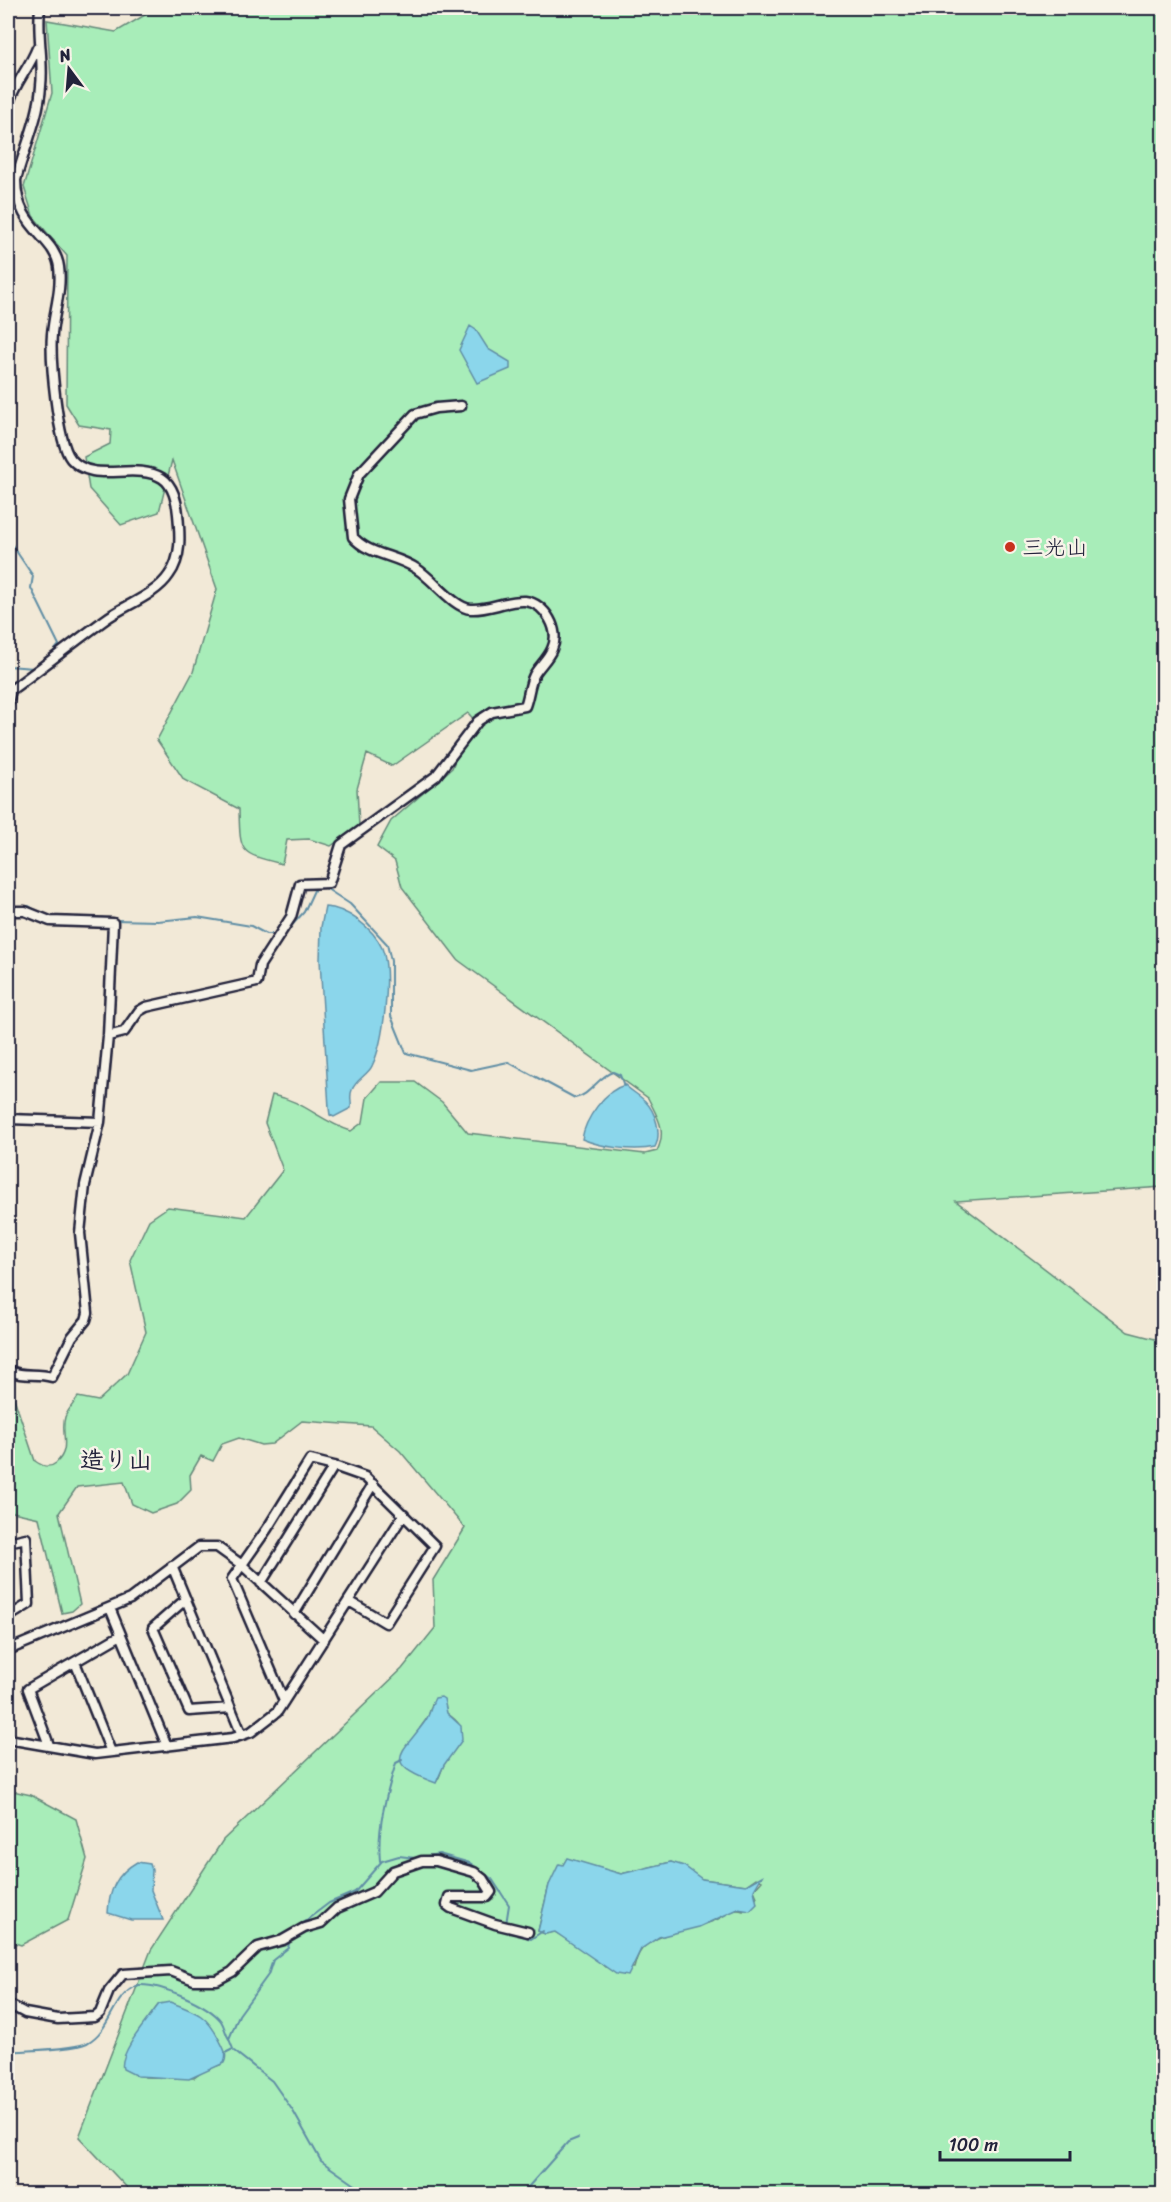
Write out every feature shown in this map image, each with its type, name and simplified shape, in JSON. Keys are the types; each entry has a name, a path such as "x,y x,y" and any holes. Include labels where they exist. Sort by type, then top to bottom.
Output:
{"street":[{"path":"8,704 11,690 106,619 162,584 177,560 180,542 177,504 173,492 163,478 148,473 82,469 69,457 63,442 53,372 52,344 59,292 59,265 22,213 16,192 16,180 38,109 42,85 38,45 40,8"},
{"path":"8,106 10,94 33,60 38,45"},
{"path":"108,1036 124,1032 139,1011 146,1007 257,982 260,965 291,917 300,884 329,883 341,845 436,776 478,721 492,712 525,706 536,672 553,649 555,638 547,613 539,605 526,601 508,601 467,609 458,606 433,580 416,568 398,558 366,549 353,537 349,500 359,474 415,414 436,408 461,406"},
{"path":"8,911 25,911 50,921 113,923 108,1036 100,1122 85,1185 80,1233 88,1313 86,1320 72,1337 52,1377 38,1373 18,1375 8,1370"},
{"path":"8,1119 100,1122"},
{"path":"284,1701 232,1579 310,1460 365,1477 435,1546 386,1623 349,1600"},
{"path":"261,1583 334,1466"},
{"path":"294,1614 373,1484"},
{"path":"8,1739 95,1754 242,1735 267,1721 284,1701 404,1514"},
{"path":"8,1542 26,1538 29,1604 8,1617"},
{"path":"8,1650 130,1599 199,1547 217,1548 242,1565 324,1640"},
{"path":"172,1566 242,1735"},
{"path":"186,1599 153,1628 189,1711 231,1708"},
{"path":"110,1608 167,1746"},
{"path":"49,1745 28,1689 121,1635"},
{"path":"75,1662 111,1752"},
{"path":"8,2004 25,2013 58,2019 95,2017 100,2013 109,1991 123,1974 171,1971 194,1980 217,1980 232,1972 258,1947 321,1923 337,1908 369,1895 393,1870 422,1861 436,1861 467,1869 483,1879 491,1892 490,1896 454,1896 446,1900 447,1905 458,1912 528,1932"}],"green space":[{"path":"146,8 1163,8 1163,1187 956,1201 1128,1332 1163,1341 1163,2194 133,2194 79,2137 151,1950 223,1840 402,1669 435,1628 433,1580 465,1528 400,1451 371,1426 302,1421 272,1444 261,1445 239,1438 222,1444 213,1461 201,1456 190,1475 191,1490 177,1504 151,1513 132,1504 124,1482 77,1487 59,1513 80,1604 72,1611 62,1613 39,1518 8,1511 8,1380 35,1461 46,1466 53,1465 61,1457 65,1446 64,1423 71,1407 78,1397 98,1401 127,1374 146,1332 130,1260 149,1220 168,1207 246,1217 283,1170 265,1123 272,1095 303,1106 351,1131 363,1122 367,1098 381,1082 415,1082 442,1102 468,1133 645,1154 657,1151 661,1137 660,1124 648,1098 458,960 402,887 395,861 377,847 391,821 452,768 460,748 479,725 468,713 392,766 367,754 357,789 359,826 331,846 309,839 287,840 282,864 250,854 245,849 240,835 239,809 184,780 157,740 193,672 217,589 172,460 159,512 121,525 89,489 84,457 110,444 111,430 79,425 66,404 67,256 33,216 24,187 52,93 47,20 116,32 145,15","holes":["432,1704 452,1717 461,1728 459,1741 444,1764 436,1782 413,1772 420,1728 428,1717","567,1859 621,1874 671,1862 701,1879 746,1885 756,1878 762,1881 754,1890 757,1897 743,1911 733,1911 709,1923 652,1941 640,1952 634,1968 605,1967 588,1952 555,1932 545,1934 538,1931 549,1885","159,2004 220,2065 205,2070 194,2078 145,2077 150,2016"]},
{"path":"8,1790 31,1795 76,1819 87,1859 68,1920 21,1945 8,1941"}],"water":[{"path":"470,326 476,330 488,349 510,362 510,369 477,383 459,350"},
{"path":"325,907 350,915 372,933 382,948 386,974 383,1025 376,1055 370,1069 352,1090 351,1108 334,1117 330,1115 329,1108 320,960 321,927"},
{"path":"625,1085 645,1101 652,1111 658,1130 655,1147 618,1148 582,1139 587,1123 597,1106 610,1093"},
{"path":"435,1698 444,1699 447,1713 461,1726 462,1740 444,1765 436,1783 407,1769 401,1763 401,1756 429,1715"},
{"path":"567,1858 621,1874 671,1862 684,1866 702,1879 746,1885 762,1876 754,1890 757,1904 750,1911 738,1909 699,1927 659,1937 641,1949 628,1976 616,1974 555,1932 545,1934 538,1931 549,1885 559,1864 563,1865"},
{"path":"137,1862 150,1864 151,1890 163,1920 131,1920 108,1913 110,1897 115,1884 124,1872"},
{"path":"170,2002 206,2020 224,2049 226,2057 224,2063 189,2079 137,2076 123,2069 125,2054 135,2036 159,2004"}],"waterway":[{"path":"8,120 11,107"},
{"path":"8,539 33,576 31,588 59,645 50,656"},
{"path":"8,666 34,668"},
{"path":"285,933 304,912 316,886"},
{"path":"324,887 350,904 387,944 391,961 391,1016 406,1053 471,1070 508,1062 575,1098 585,1094 603,1077 613,1072 620,1075 624,1086"},
{"path":"8,907 29,906 43,915"},
{"path":"114,920 158,921 197,917 251,926 266,934 276,934"},
{"path":"380,1861 381,1824 386,1799 396,1763 402,1760"},
{"path":"292,1931 329,1903 355,1892 382,1861 399,1856 415,1858 439,1854 470,1863 492,1879 509,1905 506,1924"},
{"path":"506,1930 531,1939 543,1931"},
{"path":"225,2053 233,2049 229,2039 239,2015 268,1975 273,1960 288,1948 290,1939"},
{"path":"8,2052 61,2048 87,2043 96,2037 123,1996 139,1985 171,1991 206,2008 221,2021 229,2039"},
{"path":"234,2051 272,2081 293,2111 321,2161 368,2194"},
{"path":"522,2194 568,2142 578,2138"}],"place":[{"name":"三光山","path":"1010,547"}],"district":[{"name":"造り山","path":"116,1460"}]}
